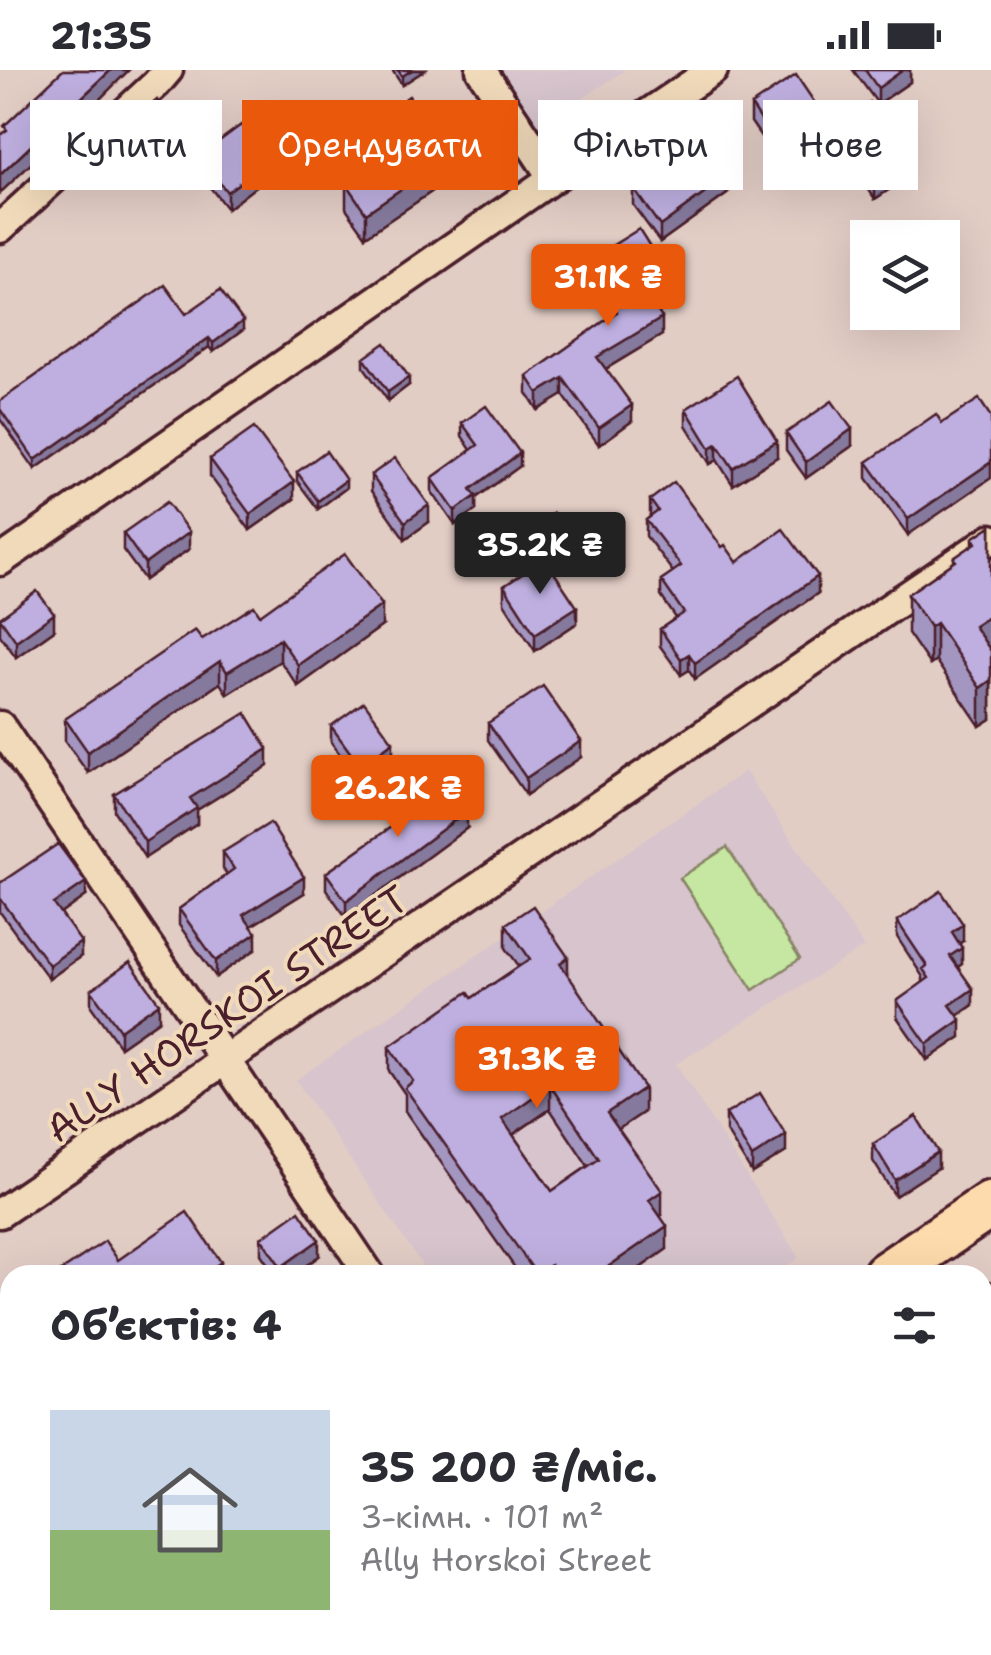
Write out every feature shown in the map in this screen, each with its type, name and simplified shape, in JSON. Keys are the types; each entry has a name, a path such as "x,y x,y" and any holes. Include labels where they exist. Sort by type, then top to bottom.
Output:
{"main road":[{"path":"901,1265 991,1204"}],"street":[{"path":"0,228 168,70"},
{"path":"481,70 538,156"},
{"path":"669,100 713,70"},
{"path":"0,561 538,188"},
{"name":"ALLY HORSKOI STREET","path":"0,1213 991,539"},
{"path":"0,726 363,1265"}],"shaded area":[{"path":"502,70 625,70 580,100 538,100 538,124"},
{"path":"745,771 864,947 676,1064 799,1258 789,1265 422,1265 296,1080"}],"green space":[{"path":"727,847 800,959 753,990 680,878"}],"building":[{"path":"63,70 111,70 79,100 31,100"},
{"path":"865,70 903,70 878,88"},
{"path":"796,75 813,100 763,100 763,123 751,105"},
{"path":"30,101 30,147 0,175 0,135 7,130 4,126"},
{"path":"242,126 242,181 227,192 222,186 222,139"},
{"path":"350,190 400,190 366,213"},
{"path":"634,190 709,190 660,226"},
{"path":"639,229 666,272 642,286 662,318 597,357 632,405 599,428 563,378 538,393 527,376 617,312 586,262"},
{"path":"165,285 186,314 220,290 243,321 213,343 209,338 35,460 0,409 0,401"},
{"path":"385,343 409,377 388,392 364,358"},
{"path":"737,376 777,441 733,468 717,444 710,448 686,409"},
{"path":"979,399 991,417 991,462 908,519 867,462 936,414 942,423"},
{"path":"832,401 852,429 806,462 786,433"},
{"path":"486,406 520,453 471,489 476,496 455,511 432,478 478,445 462,423"},
{"path":"254,428 294,482 250,514 210,459"},
{"path":"326,451 346,480 318,501 297,472"},
{"path":"395,458 429,505 405,522 371,475"},
{"path":"674,482 737,562 783,529 818,576 695,663 689,654 681,659 660,629 684,613 661,580 681,566 646,520 658,511 650,500"},
{"path":"167,502 189,532 145,564 123,533"},
{"path":"553,513 575,544 548,563 526,532"},
{"path":"991,526 991,615 974,626 991,651 991,680 980,688 936,623 930,627 908,594 956,561 954,558 976,543 973,538"},
{"path":"345,554 382,605 298,665 280,639 227,672 220,661 88,752 65,719 195,630 202,639 254,606 260,615"},
{"path":"545,559 577,607 535,634 504,586"},
{"path":"37,591 54,614 16,641 0,618"},
{"path":"543,686 581,741 526,778 488,723"},
{"path":"364,702 393,742 360,766 331,726"},
{"path":"246,713 268,749 190,798 197,808 145,842 114,794"},
{"path":"444,779 467,811 346,901 326,873 401,820 397,813"},
{"path":"270,823 304,877 243,915 256,933 216,961 179,909 234,869 223,852"},
{"path":"58,844 86,882 54,904 81,942 49,965 0,898 0,883"},
{"path":"941,891 963,924 952,932 962,948 950,956 973,989 950,1005 961,1020 927,1044 897,1001 929,978 923,969 927,966 897,921"},
{"path":"533,906 568,957 560,963 644,1088 607,1113 662,1191 649,1200 667,1226 610,1265 530,1265 405,1088 413,1081 389,1047 468,992 472,998 530,959 506,924","holes":["550,1085 599,1159 552,1191 502,1119"]},
{"path":"130,962 159,1003 120,1030 91,990"},
{"path":"760,1093 786,1135 752,1157 726,1114"},
{"path":"916,1116 938,1152 895,1180 873,1144"},
{"path":"299,1211 319,1240 280,1265 261,1238"},
{"path":"187,1212 221,1262 70,1265 105,1241 118,1260"}]}
